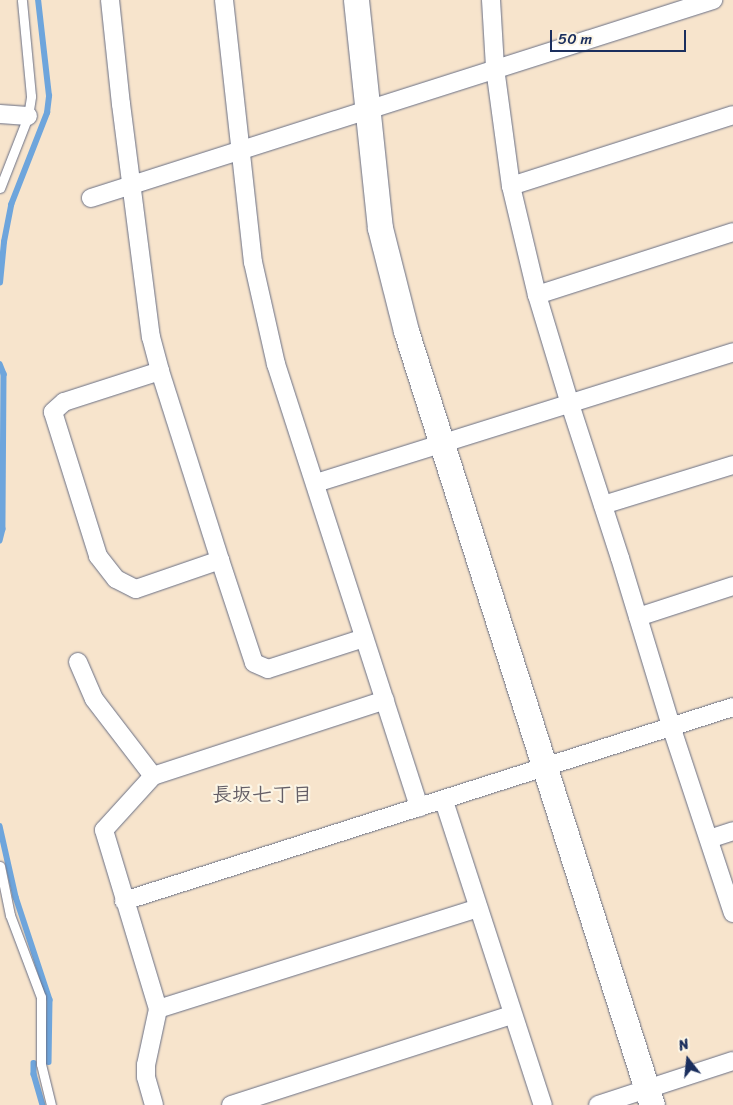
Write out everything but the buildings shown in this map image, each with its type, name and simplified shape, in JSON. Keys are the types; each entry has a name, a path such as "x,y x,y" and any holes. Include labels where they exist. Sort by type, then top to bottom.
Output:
{"street":[{"path":"110,0 151,337 160,371 254,663 268,669 364,638"},
{"path":"224,0 253,262 272,346 419,808"},
{"path":"356,0 380,228 406,331 649,1097"},
{"path":"491,0 495,68 511,186 537,295 671,726 733,913"},
{"path":"91,198 241,152 366,108 713,0"},
{"path":"0,114 28,116"},
{"path":"511,186 733,115"},
{"path":"537,295 733,232"},
{"path":"316,483 733,352"},
{"path":"160,371 64,402 53,412 95,547 98,556 116,579 136,588 220,560"},
{"path":"603,505 733,466"},
{"path":"638,617 733,586"},
{"path":"78,662 94,699 153,776"},
{"path":"154,1105 146,1077 146,1065 158,1009 104,830 153,776 385,700"},
{"path":"124,901 545,769 733,707"},
{"path":"444,801 542,1105"},
{"path":"709,838 733,831"},
{"path":"158,1009 478,908"},
{"path":"231,1105 512,1015"},
{"path":"598,1105 649,1097 733,1061"}],"lane":[{"path":"0,188 28,116 31,96 22,0"},
{"path":"0,866 10,915 41,997 41,1064 51,1105"}],"waterway":[{"path":"0,283 4,242 11,205 47,113 49,96 38,0"},
{"path":"0,364 4,374 3,529 0,541"},
{"path":"0,826 16,897 50,1000 49,1062"},
{"path":"34,1063 34,1074 43,1105"}],"district":[{"name":"長坂七丁目","path":"262,794"}]}
